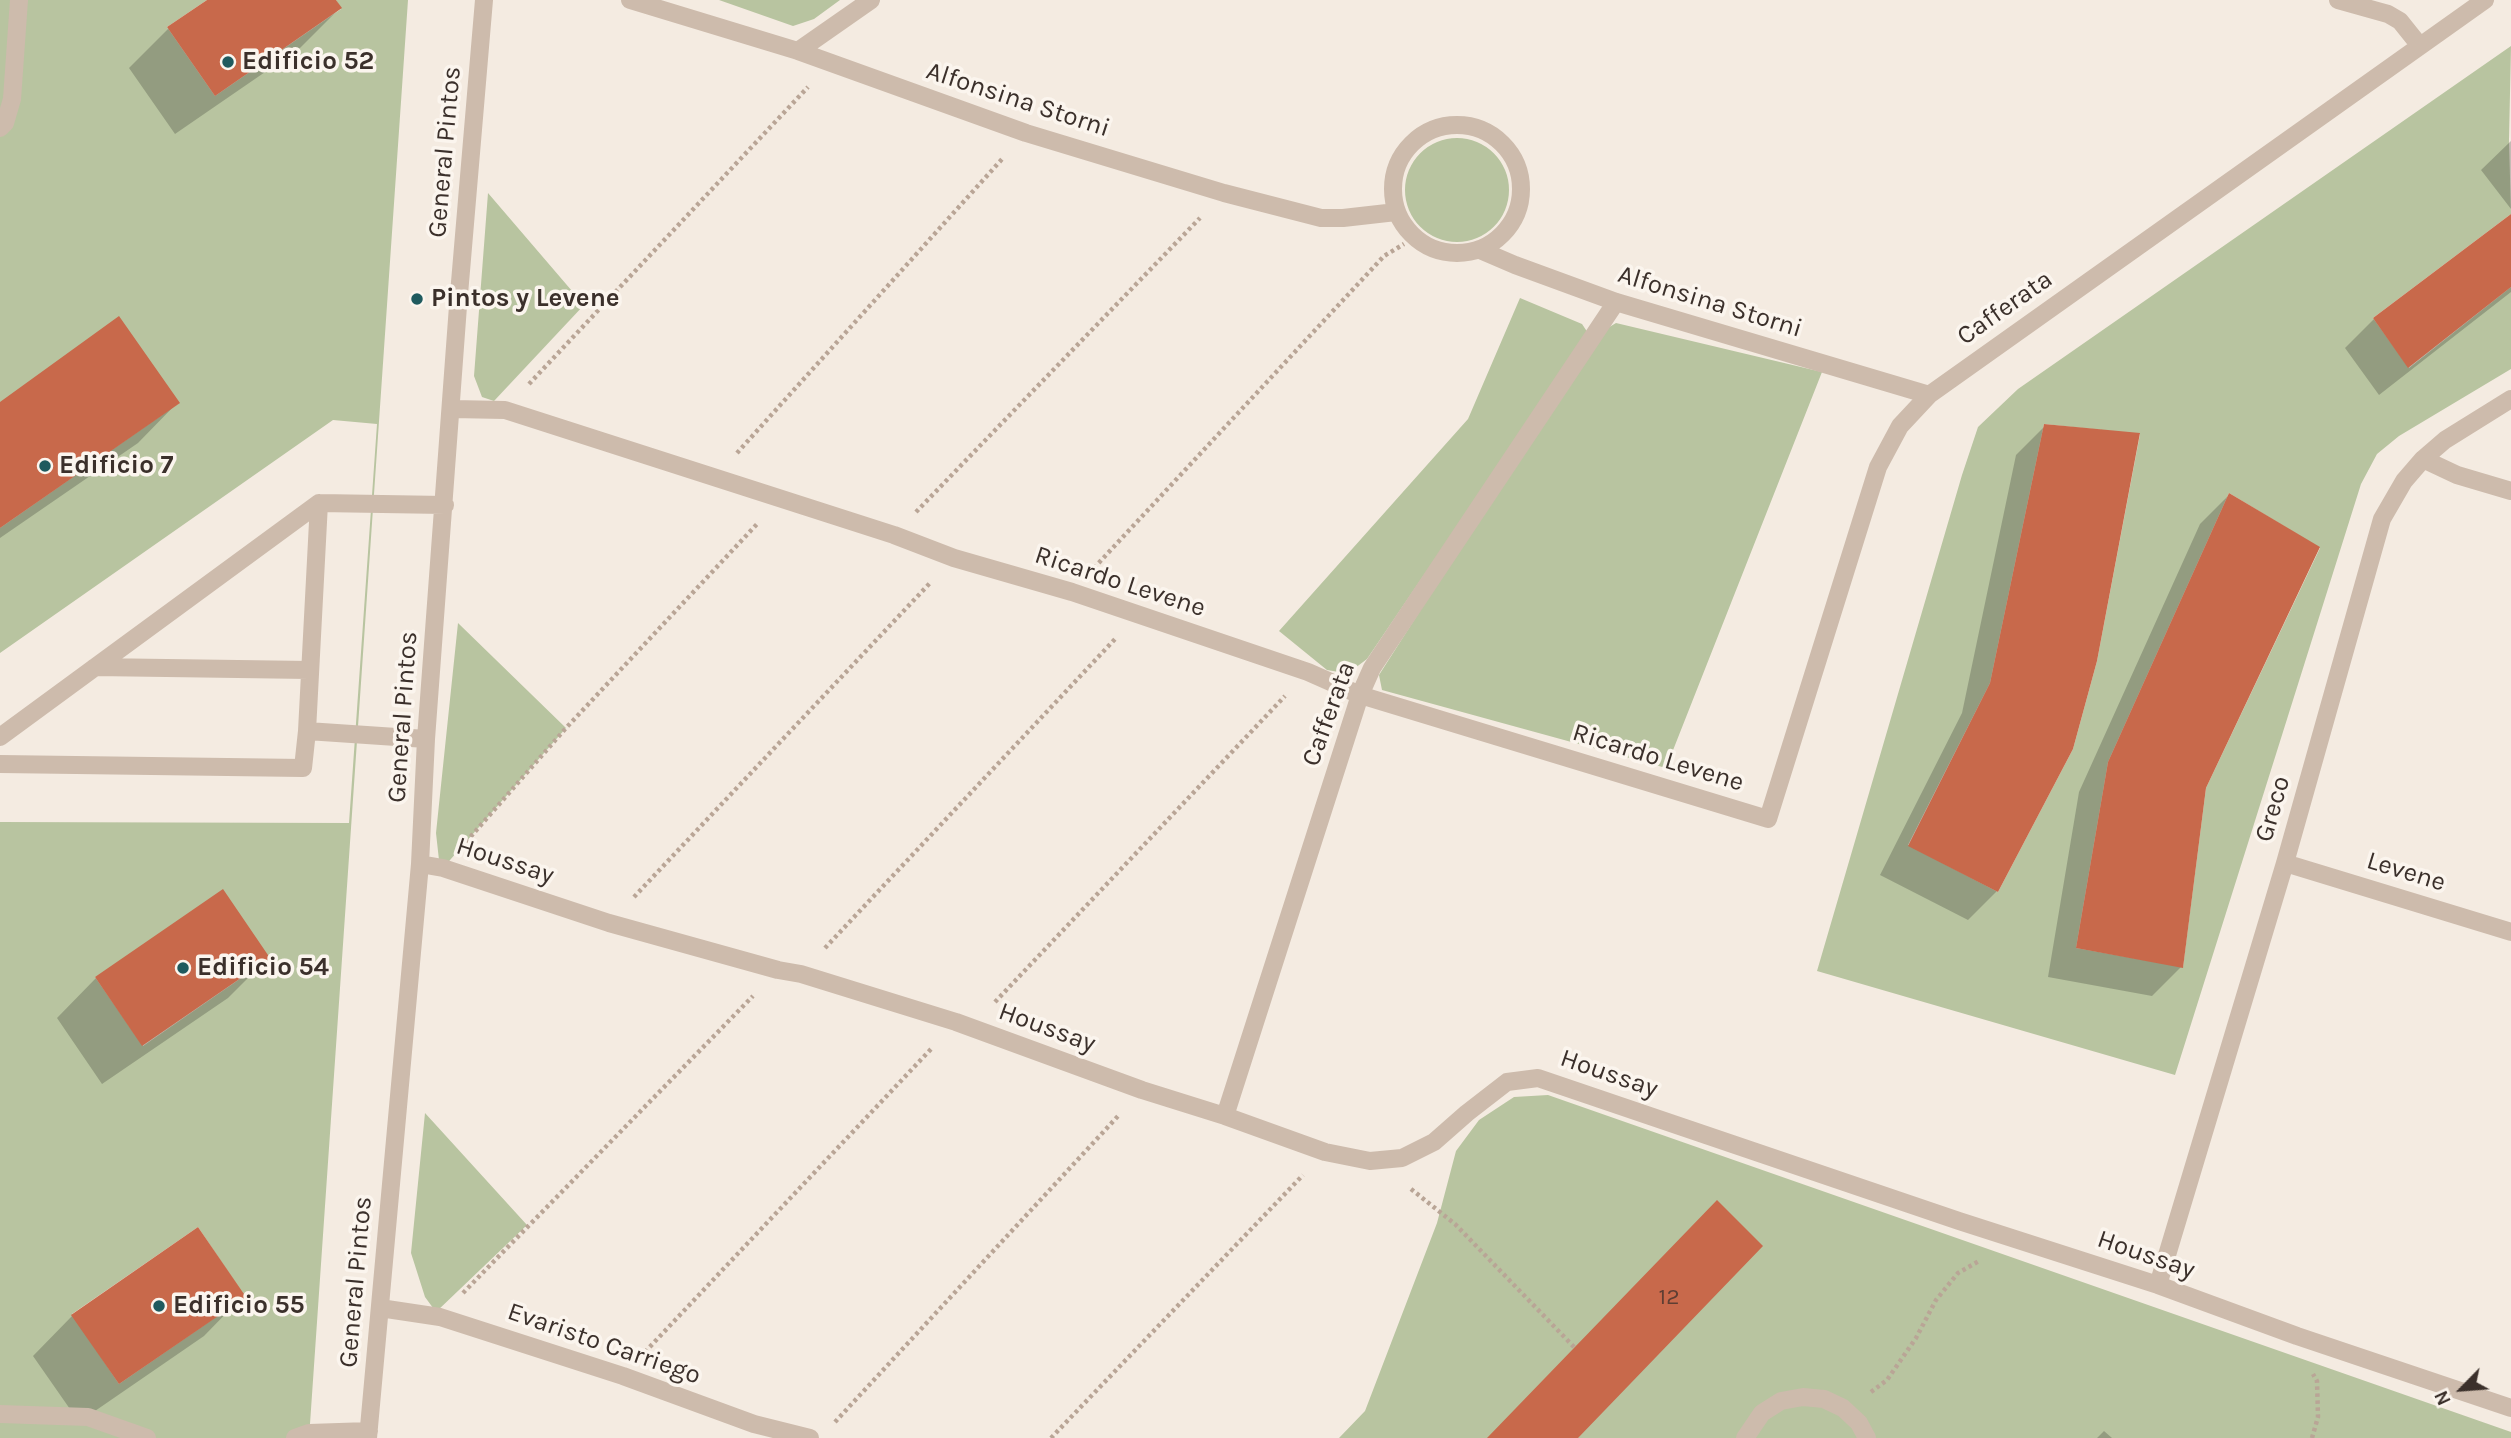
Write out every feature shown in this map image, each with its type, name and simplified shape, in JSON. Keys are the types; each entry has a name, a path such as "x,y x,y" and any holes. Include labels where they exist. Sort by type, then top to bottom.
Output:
{"street":[{"path":"0,128 5,123 12,99 19,0"},
{"name":"General Pintos","path":"369,1434 420,864 426,739 459,292 484,0"},
{"name":"Alfonsina Storni","path":"630,0 797,51 1026,133 1224,193 1321,218 1396,212 1415,238 1440,252 1461,254 1480,250 1616,302 1929,395"},
{"path":"797,51 871,0"},
{"path":"2338,0 2388,14 2400,21 2420,46"},
{"name":"Cafferata","path":"1769,819 1878,467 1900,426 1929,395 2485,0"},
{"path":"1396,212 1392,192 1395,171 1403,153 1417,138 1434,128 1454,124 1474,126 1493,135 1508,148 1518,166 1522,186 1520,207 1512,225 1498,240 1480,250"},
{"name":"Cafferata","path":"1225,1116 1360,695 1372,668 1616,302"},
{"name":"Greco","path":"2158,1285 2285,863 2382,519 2404,481 2423,459 2445,440 2511,399"},
{"name":"Ricardo Levene","path":"452,409 505,410 894,535 954,558 1072,592 1308,672 1360,695 1769,819"},
{"path":"2423,459 2457,475 2511,491"},
{"path":"0,737 319,503 445,505"},
{"path":"0,764 303,768 319,503"},
{"path":"95,667 309,670"},
{"path":"307,730 426,739"},
{"name":"Levene","path":"2285,863 2511,932"},
{"name":"Houssay","path":"420,864 443,868 609,923 801,974 964,1025 1142,1090 1325,1152 1370,1161 1402,1158 1434,1142 1507,1082 1538,1078 2158,1285 2297,1336 2511,1408"},
{"name":"Evaristo Carriego","path":"380,1308 440,1317 623,1376 754,1424 810,1438"},
{"path":"1745,1438 1762,1413 1781,1402 1802,1397 1824,1399 1843,1408 1859,1423 1867,1438"},
{"path":"0,1413 88,1417 147,1438"},
{"path":"295,1438 309,1433 369,1434"}],"path":[{"path":"505,410 829,64"},
{"path":"715,477 1026,133"},
{"path":"894,535 1224,193"},
{"path":"1072,592 1384,256 1415,238"},
{"path":"443,868 566,728 780,499"},
{"path":"609,923 954,558"},
{"path":"801,974 1139,615"},
{"path":"623,1376 1308,672"},
{"path":"440,1317 778,970"},
{"path":"830,1428 1142,1090"},
{"path":"1051,1438 1325,1152"},
{"path":"1370,1161 1429,1201 1455,1224 1574,1348"},
{"path":"1843,1408 1865,1397 1887,1380 1916,1338 1936,1300 1958,1273 1985,1258 2032,1244"},
{"path":"2297,1336 2316,1381 2318,1417 2312,1438"}],"green space":[{"path":"0,0 207,0 167,27 215,96 341,9 336,0 408,0 309,1438 0,1438 0,822 349,823 377,424 333,420 0,653 0,528 179,403 0,402","holes":["270,958 143,1046 95,977","198,1227 245,1297 119,1384 72,1314"]},
{"path":"719,0 840,0 814,19 793,26"},
{"path":"2511,46 2511,214 2373,318 2409,368 2511,287 2511,369 2399,436 2377,454 2361,484 2175,1075 1817,971 1978,427 2018,389","holes":["2044,424 2140,434 2097,661 2073,749 1998,892 1908,845 1990,683","2229,493 2320,548 2206,788 2183,967 2076,948 2108,762"]},
{"path":"1457,138 1477,142 1494,153 1505,170 1509,190 1505,210 1494,227 1477,238 1457,242 1437,238 1420,227 1409,210 1405,190 1409,170 1420,153 1437,142"},
{"path":"488,193 584,305 494,401 482,397 474,376"},
{"path":"1520,298 1582,324 1588,333 1367,659 1355,668 1339,672 1327,670 1279,631 1468,419"},
{"path":"1616,323 1822,372 1666,768 1382,690 1379,675 1596,335"},
{"path":"458,623 566,728 443,868 439,860 436,833"},
{"path":"1548,1095 2511,1432 2511,1438 1339,1438 1365,1411 1437,1223 1456,1151 1479,1120 1514,1097"},
{"path":"425,1113 527,1225 436,1312 425,1297 411,1253"}],"building":[{"name":"Edificio 52","path":"207,0 336,0 342,8 215,96 167,27"},
{"path":"2511,214 2511,287 2408,368 2373,318"},
{"name":"Edificio 7","path":"119,316 180,403 0,528 0,402"},
{"path":"2044,424 2140,433 2097,661 2073,749 1998,892 1908,846 1990,683"},
{"path":"2229,493 2320,547 2206,788 2183,968 2076,948 2108,762"},
{"name":"Edificio 54","path":"223,889 270,958 142,1046 95,977"},
{"path":"1717,1200 1763,1246 1578,1438 1487,1438"},
{"name":"Edificio 55","path":"198,1227 246,1297 119,1384 71,1315"}],"place":[{"name":"Edificio 52","path":"228,62"},
{"name":"Pintos y Levene","path":"417,299"},
{"name":"Edificio 7","path":"45,466"},
{"name":"Edificio 54","path":"183,968"},
{"name":"Edificio 55","path":"159,1306"}]}
